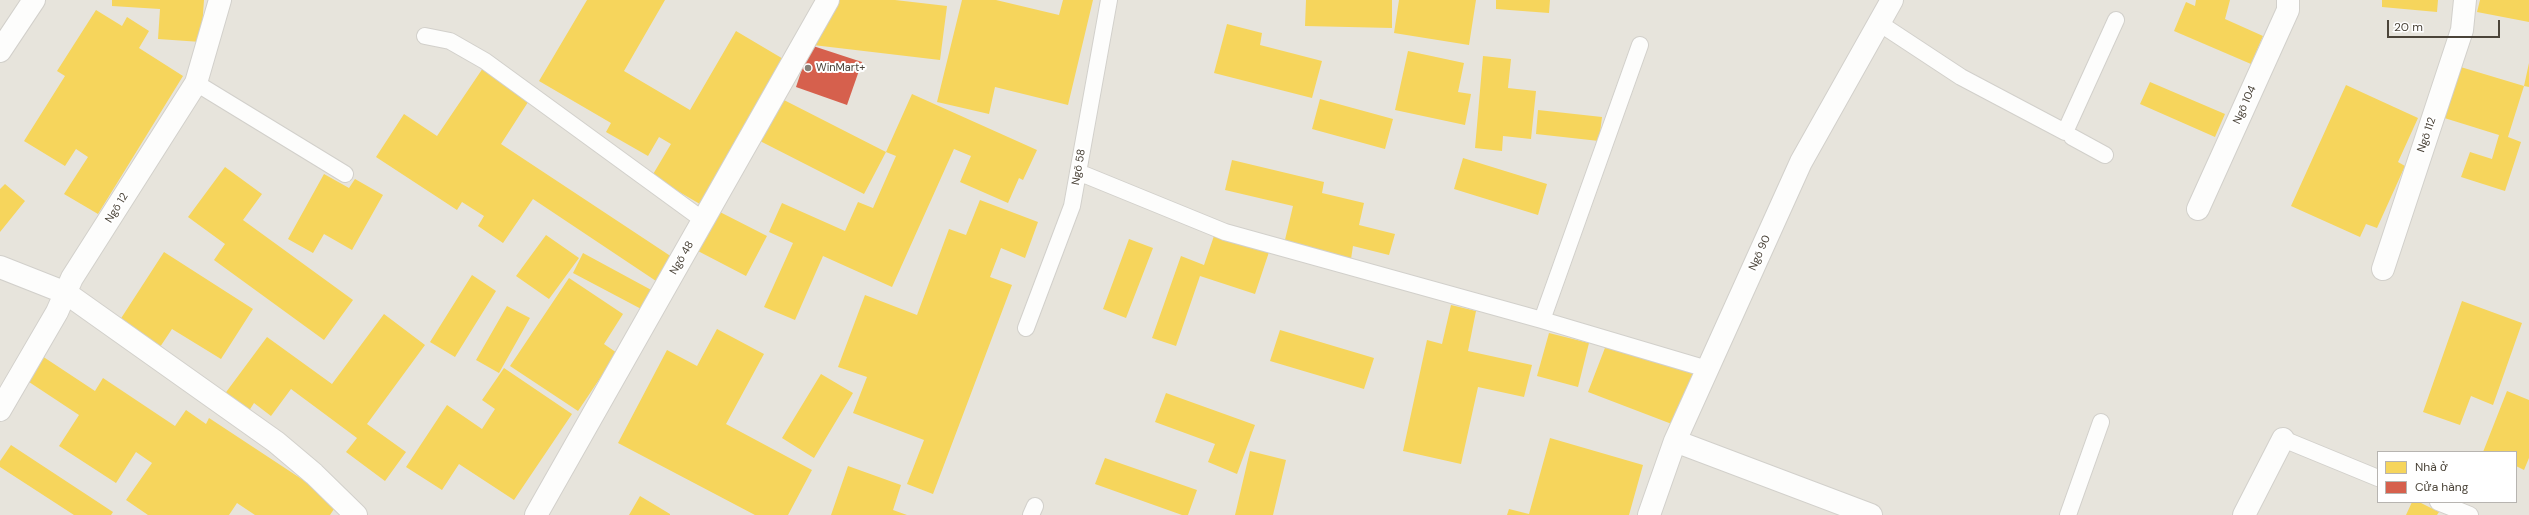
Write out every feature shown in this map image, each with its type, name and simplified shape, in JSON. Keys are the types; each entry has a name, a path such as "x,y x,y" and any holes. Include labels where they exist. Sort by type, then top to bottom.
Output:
{"street":[{"path":"0,51 34,0"},
{"name":"Ngõ 12","path":"0,410 66,293 72,278 196,83 220,0"},
{"name":"Ngõ 48","path":"536,515 828,0"},
{"name":"Ngõ 90","path":"1649,515 1675,441 1801,162 1892,0"},
{"name":"Ngõ 104","path":"2198,209 2288,10 2288,0"},
{"name":"Ngõ 112","path":"2383,269 2462,30 2465,0"},
{"path":"0,267 66,293 276,442 314,474 356,515"},
{"path":"2244,515 2283,439"},
{"path":"1675,441 1871,515"}],"lane":[{"name":"Ngõ 58","path":"1026,328 1072,206 1109,0"},
{"path":"1879,23 1960,77 2065,132 2116,20"},
{"path":"425,36 450,41 485,61 703,220"},
{"path":"1542,320 1640,45"},
{"path":"196,83 345,174"},
{"path":"2072,137 2105,155"},
{"path":"1078,172 1225,232 1542,320 1707,369"},
{"path":"2068,515 2101,422"},
{"path":"2283,439 2377,478"},
{"path":"2440,503 2470,515"}],"shaded area":[{"path":"0,0 2529,0 2529,515 0,515"}],"building: Nhà ở":[{"path":"112,0 204,0 201,42 158,39 160,9 112,6"},
{"path":"587,0 665,0 624,71 690,110 736,31 790,63 705,207 652,176 671,144 659,137 648,156 606,132 611,123 539,81"},
{"path":"832,0 895,0 947,6 940,60 813,45"},
{"path":"962,0 996,0 1059,15 1063,0 1093,0 1068,105 995,87 989,114 937,102"},
{"path":"1306,0 1392,0 1392,28 1305,26"},
{"path":"1399,0 1476,0 1469,45 1394,33"},
{"path":"1496,0 1550,0 1549,13 1496,9"},
{"path":"2196,0 2230,0 2225,19 2263,36 2251,64 2174,31 2186,2 2195,6"},
{"path":"2382,0 2438,0 2437,12 2382,7"},
{"path":"2480,0 2529,0 2529,22 2477,12"},
{"path":"96,10 122,26 127,17 149,31 139,48 183,76 98,214 64,194 88,157 76,149 65,166 24,141 65,76 57,71"},
{"path":"1227,24 1262,33 1260,45 1322,61 1312,98 1214,73"},
{"path":"1408,51 1464,63 1458,92 1471,94 1465,125 1395,110"},
{"path":"1483,56 1511,59 1508,88 1536,91 1531,139 1503,136 1502,151 1475,148"},
{"path":"2529,63 2529,87 2524,86"},
{"path":"2454,65 2524,86 2508,137 2521,142 2505,191 2461,177 2470,152 2492,159 2499,135 2438,116"},
{"path":"483,68 530,99 501,144 675,259 659,283 533,199 503,243 478,226 484,216 462,202 457,210 376,157 404,114 437,136"},
{"path":"2150,82 2225,114 2215,137 2140,104"},
{"path":"2346,85 2418,118 2398,162 2405,166 2377,228 2366,224 2360,237 2291,206"},
{"path":"912,94 1037,150 1023,180 1019,178 1008,203 960,182 971,156 954,149 892,287 823,256 795,320 764,307 793,243 769,232 782,203 845,231 858,202 873,208 896,156 886,152"},
{"path":"782,99 886,152 864,194 760,141"},
{"path":"1320,99 1393,119 1385,149 1312,129"},
{"path":"1538,110 1602,117 1599,141 1536,134"},
{"path":"1463,158 1547,184 1538,215 1454,189"},
{"path":"1232,160 1324,182 1322,193 1364,203 1359,225 1395,234 1389,255 1353,246 1351,259 1284,244 1293,206 1225,190"},
{"path":"225,167 262,194 243,220 353,300 324,340 214,260 225,244 188,217"},
{"path":"324,174 349,188 355,179 383,195 352,250 324,234 313,253 288,239"},
{"path":"5,184 25,201 0,232 0,189"},
{"path":"980,200 1038,222 1025,258 1001,248 990,277 1012,285 933,494 907,484 924,440 853,413 867,377 838,367 865,295 917,315 949,229 966,235"},
{"path":"716,210 767,236 746,276 696,250"},
{"path":"1215,233 1269,252 1255,294 1200,276 1176,346 1152,338 1181,256 1204,265"},
{"path":"546,235 579,258 549,299 516,276"},
{"path":"1129,239 1153,248 1126,318 1103,309"},
{"path":"164,252 253,309 221,359 172,329 158,350 118,323"},
{"path":"583,253 655,292 645,311 573,273"},
{"path":"472,275 496,291 455,357 430,342"},
{"path":"569,278 623,314 604,344 617,353 578,411 510,366"},
{"path":"2462,301 2522,323 2493,405 2471,396 2460,425 2423,412"},
{"path":"1451,305 1476,311 1468,351 1532,365 1524,397 1478,387 1461,464 1403,451 1427,340 1442,344"},
{"path":"507,306 530,318 499,373 476,360"},
{"path":"384,314 425,345 367,424 406,452 385,481 346,452 357,438 291,389 271,416 254,403 245,417 221,399 267,337 332,384"},
{"path":"717,329 764,354 726,424 812,470 788,515 755,515 618,443 667,350 697,366"},
{"path":"1280,330 1374,358 1364,389 1270,361"},
{"path":"1549,333 1589,343 1578,387 1537,376"},
{"path":"1608,340 1697,375 1677,426 1588,392"},
{"path":"39,354 95,391 103,378 175,426 186,410 206,424 209,418 338,503 330,515 255,515 237,503 229,515 148,515 126,500 152,463 136,452 116,483 59,446 79,415 23,378"},
{"path":"504,368 572,414 514,500 459,464 442,490 406,467 447,405 482,429 495,409 482,400"},
{"path":"821,374 853,393 814,458 782,438"},
{"path":"2507,391 2529,400 2529,458 2524,470 2517,466 2517,451 2483,451"},
{"path":"1166,393 1255,425 1237,474 1208,462 1215,444 1155,422"},
{"path":"1550,438 1643,465 1629,515 1507,515 1509,509 1529,514"},
{"path":"11,445 113,512 111,515 74,515 0,467 0,461"},
{"path":"1250,451 1286,460 1273,515 1235,515"},
{"path":"1105,458 1197,490 1188,515 1182,515 1095,484"},
{"path":"848,466 901,485 893,510 907,515 831,515"},
{"path":"640,496 670,514 670,515 629,515"},
{"path":"2412,503 2421,503 2439,512 2437,515 2406,515"}],"building: Cửa hàng":[{"path":"810,45 862,62 847,105 796,87"}],"place":[{"name":"WinMart+","path":"808,68"}]}
